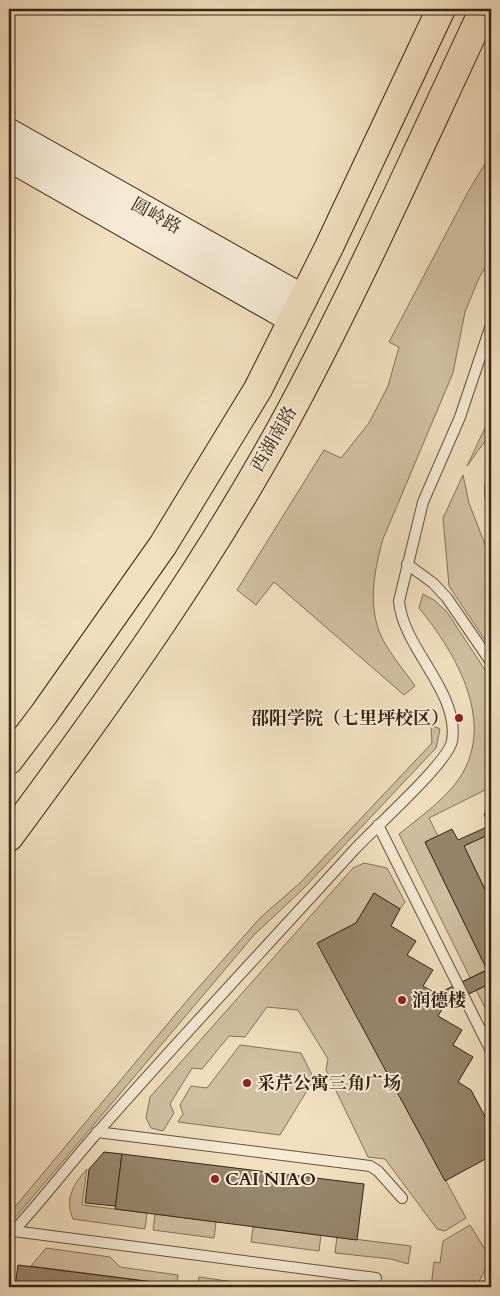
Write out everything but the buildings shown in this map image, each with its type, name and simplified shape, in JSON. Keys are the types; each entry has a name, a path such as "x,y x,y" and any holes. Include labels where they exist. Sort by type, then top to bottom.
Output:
{"main road":[{"path":"9,760 44,714 164,544 258,389 441,9"},
{"name":"西湖南路","path":"9,837 85,734 202,562 296,401 364,265 484,9"}],"street":[{"name":"圆岭路","path":"9,133 298,309"},
{"name":"圆岭路","path":"9,157 298,309"}],"lane":[{"path":"11,1233 97,1132 378,825 444,757 451,743 453,729 446,702 400,615 399,601 424,502 460,417 491,326"},
{"path":"407,564 433,583 447,598 491,662"},
{"path":"378,825 491,1051"},
{"path":"97,1132 370,1166 378,1171 402,1198"},
{"path":"11,1233 376,1278"}],"shaded area":[{"path":"491,154 491,258 479,278 465,312 453,373 383,539 375,573 373,596 379,631 390,652 415,686 404,695 274,582 256,605 237,590 324,450 341,458 369,423 388,386 399,347 389,342 469,190"},
{"path":"491,415 491,433 467,466"},
{"path":"491,466 491,520 487,506 485,486"},
{"path":"463,475 469,503 491,560 491,649 449,586 443,518"},
{"path":"423,594 434,600 447,612 491,679 491,787 429,818 438,836 425,842 491,978 491,1020 399,834 436,804 456,783 468,761 474,739 473,715 468,692 459,669 447,647 419,608"},
{"path":"431,725 440,729 436,748 303,889 254,935 9,1225 9,1214 190,997 260,918 300,883 432,743"},
{"path":"490,834 491,836 491,902 464,846"},
{"path":"364,863 387,868 405,902 400,909 374,893 356,923 318,943 466,1218 445,1231 437,1229 385,1159 368,1157 326,1070 328,1059 298,1010 267,1007 245,1037 229,1036 202,1069 192,1068 170,1104 174,1113 163,1131 151,1128 146,1118 150,1097 353,868"},
{"path":"240,1045 301,1053 314,1079 280,1135 178,1122 183,1114 180,1105 191,1086 207,1088"},
{"path":"87,1169 82,1205 147,1213 145,1229 73,1219 70,1212 70,1198 74,1186"},
{"path":"155,1214 216,1222 214,1238 153,1230"},
{"path":"470,1225 491,1259 476,1287 431,1287 434,1262 440,1263 443,1241"},
{"path":"253,1227 321,1235 319,1251 251,1242"},
{"path":"337,1237 411,1246 408,1264 391,1259 335,1253"},
{"path":"46,1248 110,1257 120,1267 178,1275 177,1285 31,1266"},
{"path":"199,1277 241,1283 255,1287 197,1287"}],"place":[{"name":"邵阳学院（七里坪校区）","path":"459,718"},
{"name":"润德楼","path":"402,1000"},
{"name":"采芹公寓三角广场","path":"247,1083"},
{"name":"CAI NIAO","path":"215,1179"}]}
